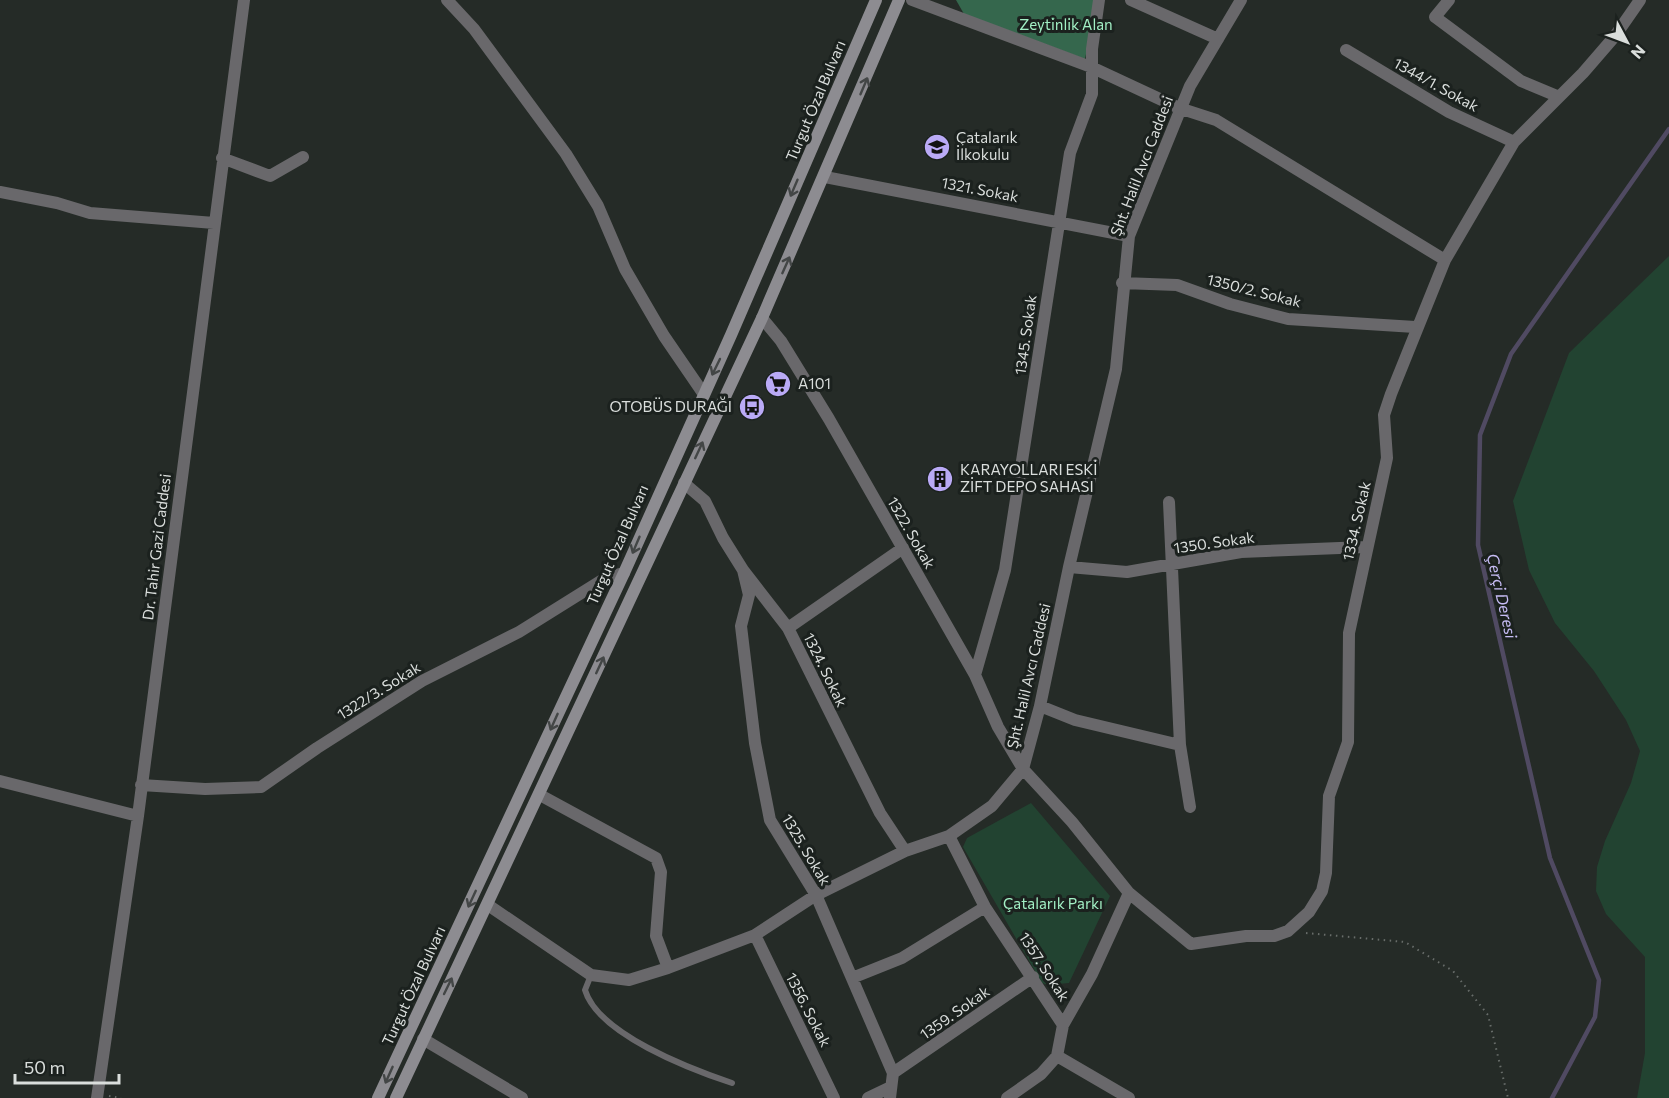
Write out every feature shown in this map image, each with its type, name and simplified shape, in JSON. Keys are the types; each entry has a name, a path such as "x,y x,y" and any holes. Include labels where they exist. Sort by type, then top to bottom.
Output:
{"main road":[{"name":"Turgut Özal Bulvarı","path":"378,1098 624,573 876,0"},
{"path":"396,1098 762,318 825,177 899,0"}],"street":[{"name":"Dr. Tahir Gazi Caddesi","path":"97,1098 138,816 244,0"},
{"path":"447,0 474,29 566,154 598,206 624,269 664,336 703,393"},
{"path":"912,0 1091,67 1179,108 1216,120 1445,260"},
{"name":"1345. Sokak","path":"975,675 1005,570 1070,153 1092,94 1091,67 1099,0"},
{"path":"1131,0 1218,39"},
{"name":"Şht. Halil Avcı Caddesi","path":"591,975 629,980 668,968 755,935 816,895 905,851 949,836 992,806 1023,770 1040,706 1069,567 1116,369 1122,283 1129,236 1179,108 1241,0"},
{"path":"1449,0 1435,17 1521,81 1557,96"},
{"name":"1334. Sokak","path":"1288,931 1309,912 1322,891 1326,873 1329,796 1348,742 1349,633 1365,548 1387,458 1384,415 1415,327 1445,260 1514,142 1557,96 1583,73 1615,36 1632,3"},
{"name":"1344/1. Sokak","path":"1346,50 1449,112 1514,142"},
{"path":"222,158 270,176 303,157"},
{"name":"1321. Sokak","path":"825,177 1058,220 1129,236"},
{"path":"0,192 57,203 90,213 214,223"},
{"name":"1350/2. Sokak","path":"1122,283 1177,285 1230,304 1288,319 1415,327"},
{"name":"1322. Sokak","path":"762,318 782,341 823,409 975,675 998,727 1023,770 1072,822 1129,893"},
{"name":"1324. Sokak","path":"684,483 705,501 723,538 743,570 788,628 880,813 905,851"},
{"path":"1169,502 1180,745 1190,807"},
{"path":"788,628 903,548"},
{"name":"1350. Sokak","path":"1069,567 1127,572 1241,552 1365,548"},
{"name":"1325. Sokak","path":"743,570 748,595 741,626 770,820 816,895 893,1073"},
{"name":"1322/3. Sokak","path":"141,785 205,789 261,787 422,681 519,632 608,577 624,573"},
{"path":"1040,706 1075,720 1180,745"},
{"path":"0,782 138,816"},
{"path":"540,795 656,858 661,872 657,936 668,968"},
{"name":"1357. Sokak","path":"949,836 985,907 1064,1025 1057,1056"},
{"path":"1064,1025 1092,974 1129,893 1191,944 1246,936 1274,936 1288,931"},
{"path":"488,905 591,975"},
{"path":"852,978 902,958 985,907"},
{"name":"1356. Sokak","path":"755,935 834,1098"},
{"name":"1359. Sokak","path":"893,1073 1033,977"},
{"path":"423,1039 522,1098"},
{"path":"1007,1098 1041,1074 1057,1056 1129,1098"},
{"path":"868,1098 891,1092 893,1073"}],"lane":[{"path":"591,975 585,990 589,1004 607,1023 683,1067 732,1083"}],"path":[{"path":"1288,931 1405,942 1453,971 1488,1015 1508,1098"}],"green space":[{"name":"Zeytinlik Alan","path":"956,0 1097,0 1085,59 964,14"},
{"path":"1669,256 1669,1098 1637,1098 1645,1053 1645,957 1606,914 1596,891 1597,867 1605,841 1631,783 1640,751 1626,720 1594,671 1555,623 1529,570 1513,501 1569,353"},
{"name":"Çatalarık Parkı","path":"1031,803 1110,896 1069,983 1048,985 1042,983 963,847 967,838"}],"waterway":[{"name":"Çerçi Deresi","path":"1552,1098 1595,1017 1599,980 1550,858 1478,545 1480,435 1511,354 1669,129"}],"place":[{"name":"Çatalarık İlkokulu","path":"937,147"},
{"name":"A101","path":"778,384"},
{"name":"OTOBÜS DURAĞI","path":"752,407"},
{"name":"KARAYOLLARI ESKİ ZİFT DEPO SAHASI","path":"940,479"}]}
